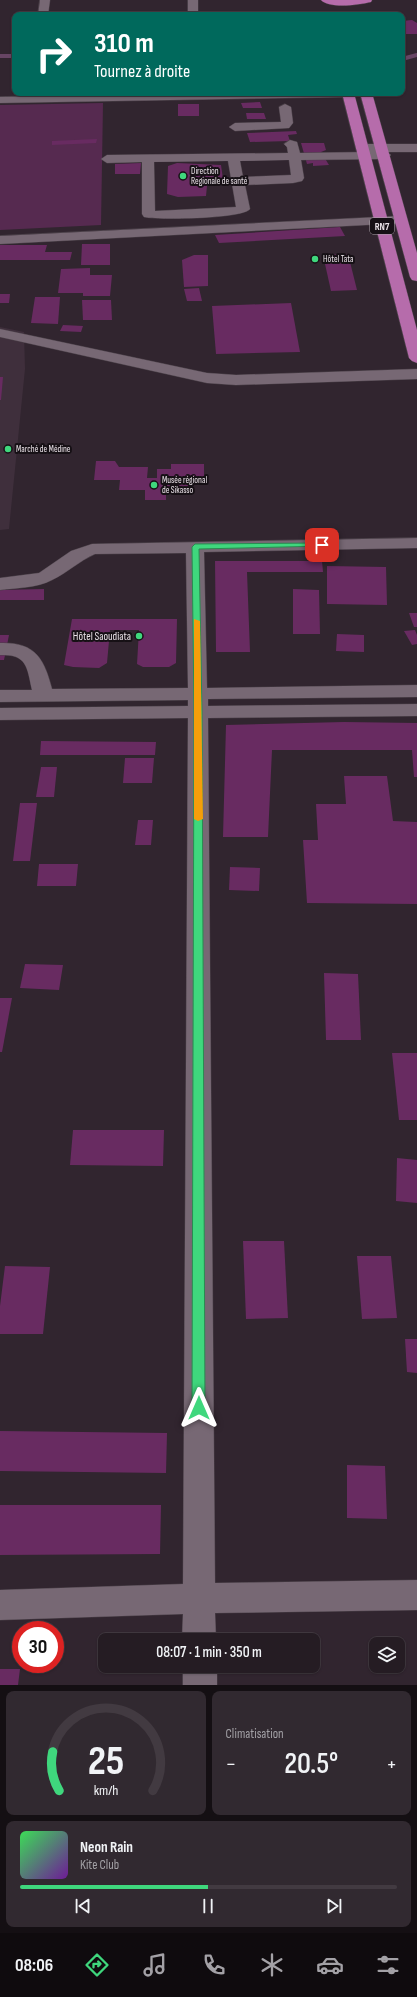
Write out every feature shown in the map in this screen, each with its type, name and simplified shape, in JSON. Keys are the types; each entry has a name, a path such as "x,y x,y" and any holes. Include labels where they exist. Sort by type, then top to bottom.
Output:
{"highway":[{"path":"326,0 340,3 362,4"},
{"path":"339,12 340,3"},
{"name":"RN7","path":"349,96 362,152 417,358"},
{"name":"RN7","path":"367,96 384,151 400,220 417,277"}],"street":[{"path":"43,12 45,0"},
{"path":"193,0 193,12"},
{"path":"0,100 38,96"},
{"path":"235,127 285,125 287,123 285,107"},
{"path":"233,112 235,127 240,143 263,156"},
{"path":"238,181 298,178 293,145 280,144"},
{"path":"107,159 295,156 417,148"},
{"path":"148,158 149,214 160,216 226,212 243,209 233,157"},
{"path":"0,240 400,220"},
{"path":"0,333 207,378 236,380 417,374"},
{"path":"0,584 27,582 45,577 77,555 92,549 417,544"},
{"path":"195,547 198,703 199,1633"},
{"path":"0,649 16,649 27,653 33,663 44,696"},
{"path":"0,714 417,691"},
{"path":"0,696 44,696 198,703 417,710"},
{"path":"0,1605 199,1598 417,1595"},
{"path":"200,1673 200,1685"}],"shaded area":[{"path":"103,103 101,225 0,230 0,105"},
{"name":"Marché de Médine","path":"0,327 24,332 25,369 9,529 0,530"}],"building":[{"path":"412,20 417,23 417,34 405,34 405,21"},
{"path":"260,102 262,108 243,108 241,103"},
{"path":"178,104 199,104 199,116 178,116"},
{"path":"246,113 264,113 266,119 247,119"},
{"path":"296,131 297,134 288,135 290,141 250,142 247,133"},
{"path":"97,139 96,143 52,145 52,141"},
{"path":"301,143 324,143 326,150 321,152 329,165 313,166 313,163 307,164"},
{"path":"141,163 140,174 115,174 115,164"},
{"path":"177,163 221,165 223,179 211,178 210,183 207,186 206,196 178,197 167,194 168,166"},
{"path":"340,227 345,236 219,243 215,235"},
{"path":"82,244 110,244 110,265 81,265"},
{"path":"0,245 47,245 45,252 72,252 70,260 0,260"},
{"path":"348,254 357,290 331,291 323,255"},
{"path":"194,255 208,255 208,286 184,287 182,260"},
{"path":"90,268 90,275 112,275 110,296 83,296 83,293 58,293 61,269"},
{"path":"199,288 202,301 187,301 184,289"},
{"path":"0,294 10,294 9,303 0,303"},
{"path":"35,297 60,297 58,324 31,323"},
{"path":"82,300 111,300 112,320 83,320"},
{"path":"291,303 300,352 216,354 212,306"},
{"path":"63,325 83,326 81,332 60,331"},
{"path":"0,377 3,377 1,400 0,400"},
{"name":"Musée régional de Sikasso","path":"96,461 115,461 119,467 148,467 147,478 157,478 157,469 171,469 171,464 204,464 204,480 190,480 190,490 166,490 166,500 145,500 145,490 119,490 120,480 94,480"},
{"path":"215,561 322,561 323,572 247,572 250,652 216,652"},
{"path":"327,566 386,567 387,605 327,604"},
{"path":"44,589 44,600 0,600 0,590"},
{"path":"293,589 319,590 320,634 293,634"},
{"path":"409,613 417,613 417,627 414,627"},
{"path":"72,619 177,619 176,663 169,667 143,667 137,664 139,630 110,630 107,663 99,668 73,667 64,665"},
{"path":"415,630 417,635 417,644 412,645 404,631"},
{"path":"337,634 364,635 364,652 336,651"},
{"path":"0,635 9,635 4,660 0,660"},
{"path":"344,722 417,723 417,777 414,777 412,750 272,750 268,837 223,837 226,725"},
{"path":"41,741 156,742 155,755 40,755"},
{"path":"125,758 154,758 152,783 123,783"},
{"path":"41,767 57,767 54,797 36,797"},
{"path":"344,776 387,776 393,821 417,822 417,904 307,903 303,840 318,840 316,804 346,804"},
{"path":"20,803 37,803 30,861 13,861"},
{"path":"138,820 153,820 151,845 135,845"},
{"path":"39,864 78,864 76,886 37,886"},
{"path":"230,867 260,868 259,891 229,890"},
{"path":"25,964 63,965 59,990 20,988"},
{"path":"324,973 358,974 361,1040 326,1040"},
{"path":"0,998 12,998 2,1052 0,1052"},
{"path":"392,1053 417,1053 417,1120 399,1120"},
{"path":"73,1130 164,1130 163,1166 70,1165"},
{"path":"397,1158 417,1160 417,1203 396,1201"},
{"path":"243,1241 284,1241 288,1318 246,1319"},
{"path":"357,1256 391,1256 397,1318 362,1319"},
{"path":"5,1266 50,1267 43,1334 0,1334 0,1306"},
{"path":"405,1339 417,1339 417,1373 407,1372"},
{"path":"0,1431 167,1433 166,1473 0,1471"},
{"path":"347,1465 385,1466 387,1519 347,1518"},
{"path":"0,1505 161,1505 160,1554 0,1555"},
{"path":"0,1669 12,1669 12,1673 20,1673 18,1685 0,1685"}],"waterway":[{"path":"405,58 417,55"},
{"path":"0,56 12,56"}],"slow traffic":[{"path":"196,621 198,694 198,819"}],"place":[{"name":"Direction Regionale de santé","path":"183,176"},
{"name":"Hôtel Tata","path":"315,259"},
{"name":"Marché de Médine","path":"8,449"},
{"name":"Musée régional de Sikasso","path":"154,485"},
{"name":"Hôtel Saoudiata","path":"139,636"}],"route":[{"path":"199,1408 198,712 195,547 322,545"}]}
